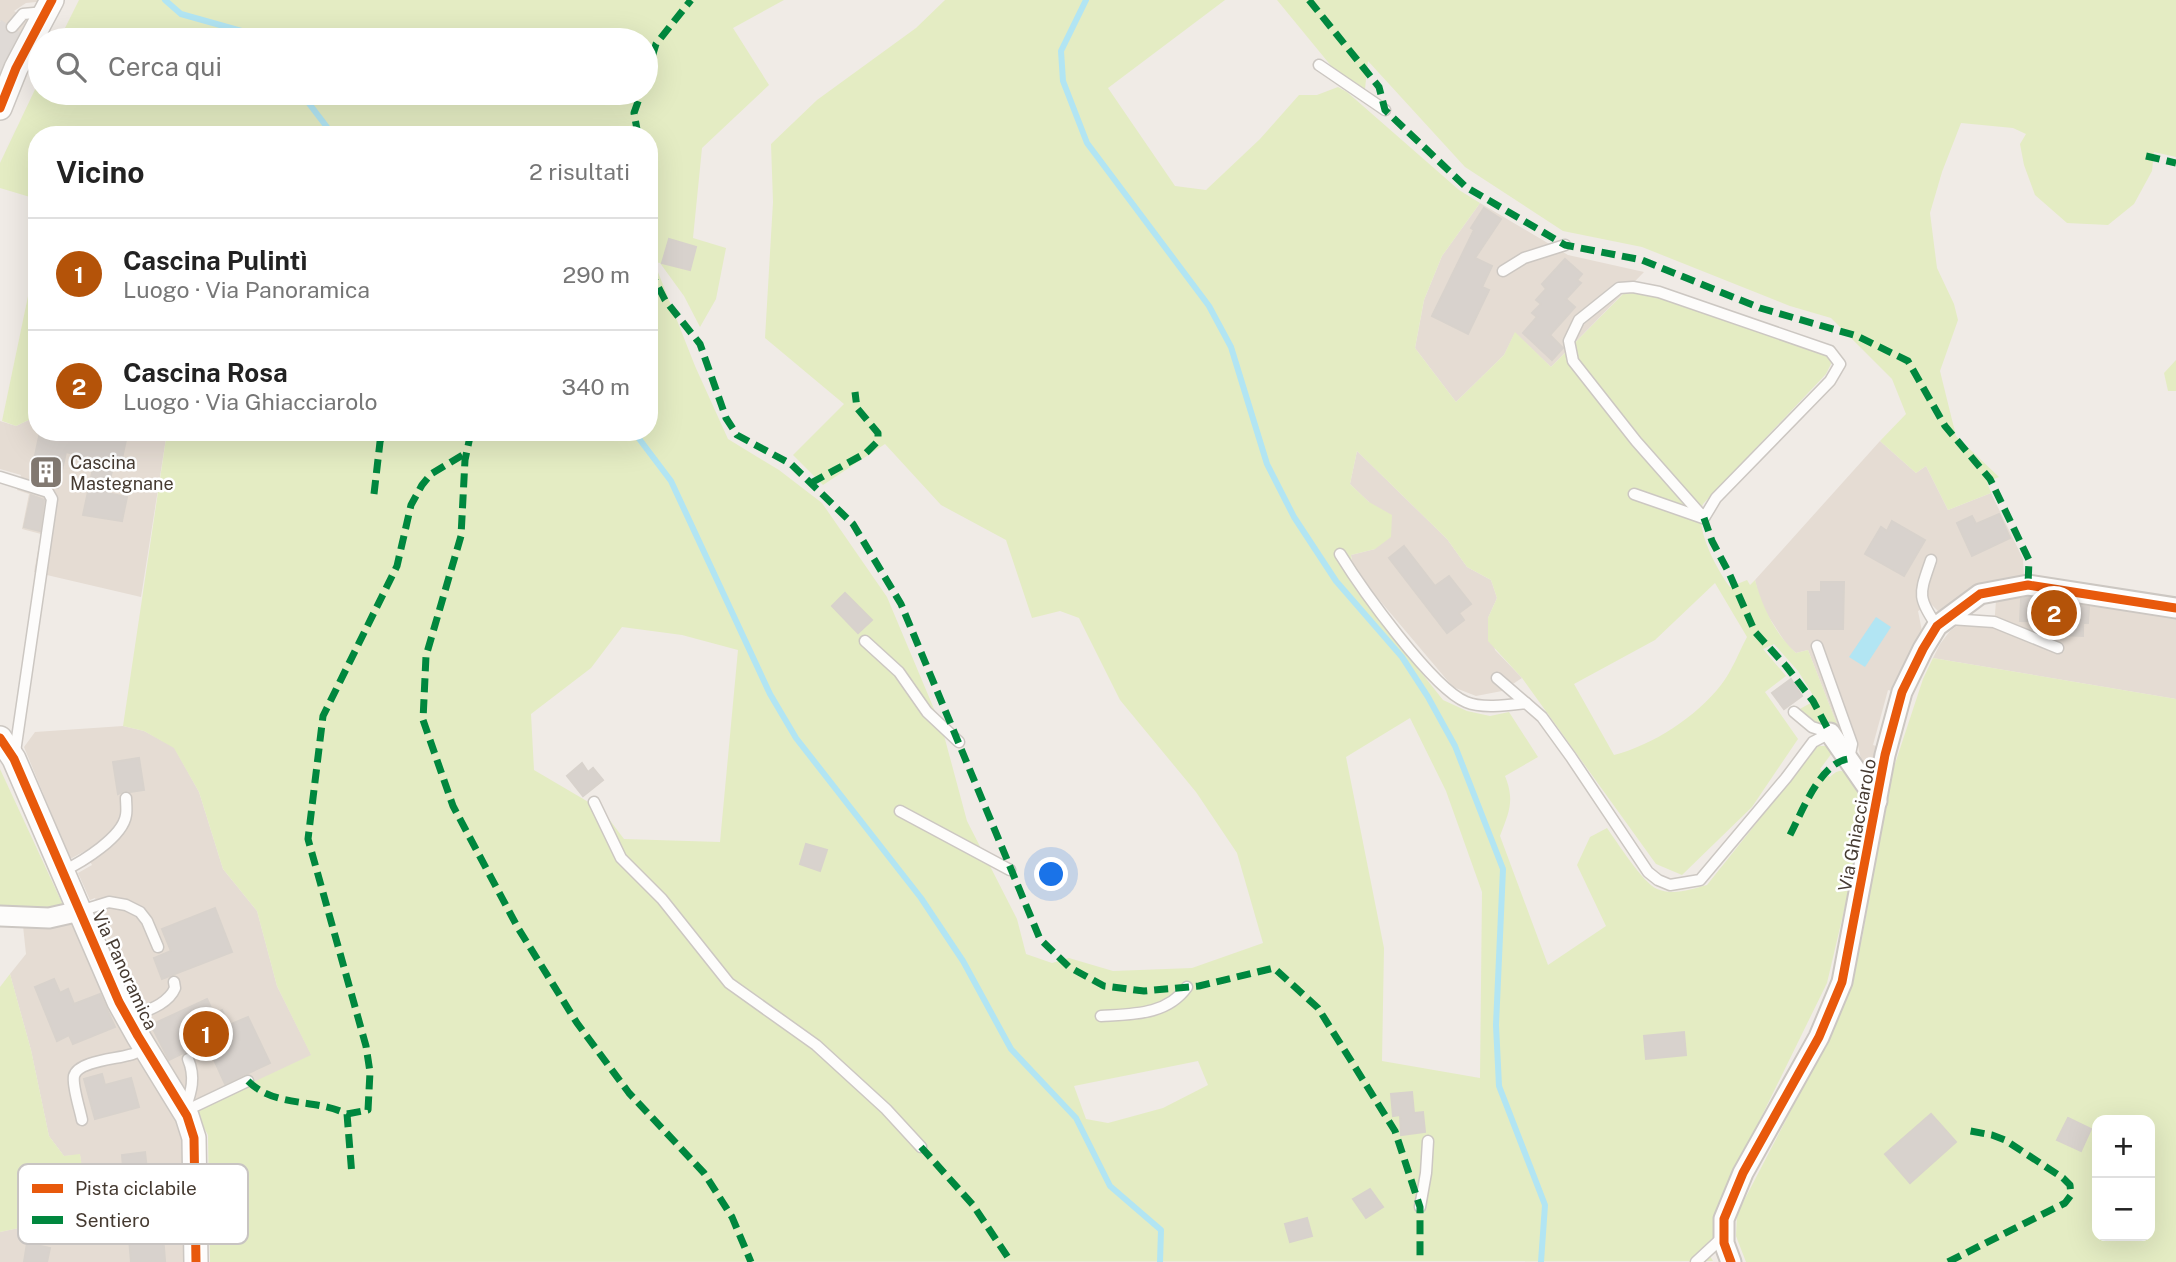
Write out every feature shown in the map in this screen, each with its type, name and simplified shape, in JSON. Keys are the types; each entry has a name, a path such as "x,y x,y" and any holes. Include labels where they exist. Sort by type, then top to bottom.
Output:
{"street":[{"path":"37,28 49,6"},
{"path":"0,108 28,45"},
{"name":"Via Ghiacciarolo","path":"1731,1262 1724,1242 1724,1219 1743,1173 1819,1037 1842,982 1885,755 1902,692 1923,649 1942,622 1980,594 2028,585 2176,608"},
{"path":"1830,733 1877,801"},
{"name":"Via Panoramica","path":"0,738 128,1018 184,1111 194,1138 195,1164"},
{"path":"0,916 50,918 80,911"},
{"name":"Via Panoramica","path":"196,1244 196,1262"}],"lane":[{"path":"12,27 23,14 49,6"},
{"path":"1319,65 1385,110"},
{"path":"1503,271 1524,258 1565,245"},
{"path":"1633,287 1659,292 1830,351 1840,365 1830,381 1716,498 1704,519 1636,442 1573,362 1569,341 1579,320 1619,288 1633,287"},
{"path":"0,477 48,492 52,499 7,757"},
{"path":"1634,494 1704,519"},
{"path":"1340,554 1356,580 1438,682 1466,703 1496,706 1526,703"},
{"path":"1931,560 1920,593 1924,607 1942,622 1994,622 2058,648"},
{"path":"865,641 899,672 928,712 958,742"},
{"path":"1816,646 1852,744 1849,760"},
{"path":"1497,678 1542,717 1648,872 1670,885 1700,880 1779,788 1812,742 1830,733"},
{"path":"1794,712 1812,727 1830,733"},
{"path":"63,871 88,858 116,833 126,817 126,798"},
{"path":"593,802 621,858 662,899 729,983 816,1045 886,1109 921,1147"},
{"path":"900,811 1010,870"},
{"path":"80,911 108,902 126,905 140,912 147,921 158,947"},
{"path":"128,1018 163,1003 172,995 174,982"},
{"path":"1101,1016 1145,1013 1178,999 1187,987"},
{"path":"82,1120 74,1080 75,1072 81,1067 133,1055 145,1048"},
{"path":"184,1111 193,1087 188,1059"},
{"path":"184,1111 248,1081"},
{"path":"1420,1207 1429,1141"},
{"path":"1696,1262 1724,1236"}],"shaded area":[{"path":"0,0 47,0 44,5 26,3 14,11 33,23 26,36 0,22"},
{"path":"1,20 26,36 0,90 0,22"},
{"path":"1480,203 1568,255 1644,272 1551,367 1515,333 1504,355 1456,402 1415,348 1424,300 1442,256"},
{"path":"28,420 28,441 166,441 141,597 34,572 41,534 22,529 29,494 17,490 21,475 0,469 0,421 16,426"},
{"path":"1880,441 1916,473 1926,466 1948,510 1991,493 2023,559 2024,577 1994,581 1974,589 1940,613 1931,604 1918,611 1922,631 1897,692 1888,690 1873,745 1879,747 1872,776 1865,777 1858,746 1844,742 1808,650 1796,653 1787,645 1761,605 1755,580"},
{"path":"1357,451 1447,539 1467,567 1491,580 1497,598 1488,618 1495,650 1522,678 1502,691 1476,696 1453,687 1354,570 1351,555 1375,549 1369,502 1350,484"},
{"path":"2021,596 2087,599 2176,616 2176,699 1933,658 1940,644 1958,625 1994,627 1996,601"},
{"path":"123,726 144,731 174,747 199,792 223,869 257,911 277,986 312,1056 194,1110 143,1021 148,1018 141,1004 135,1006 97,913 101,911 95,898 90,900 78,873 92,865 85,851 70,859 24,747 35,732"},
{"path":"71,920 133,1048 130,1050 135,1059 139,1057 174,1113 183,1144 183,1164 81,1164 80,1155 64,1156 49,1136 31,1050 10,974 26,954 23,926"},
{"path":"18,1228 18,1244 183,1244 183,1262 0,1262 0,1232"}],"green space":[{"path":"79,0 784,0 733,28 769,85 702,148 693,238 726,248 716,299 700,327 684,296 658,263 658,126 28,126 28,196 0,188 0,163 28,104 658,105 658,28 65,28"},
{"path":"945,0 1225,0 1108,88 1175,186 1206,190 1260,139 1299,95 1317,95 1338,87 1459,190 1480,203 1442,256 1424,300 1415,348 1456,402 1504,355 1515,332 1551,367 1626,291 1657,296 1830,356 1831,364 1826,374 1703,504 1701,524 1708,547 1730,587 1747,580 1750,585 1755,580 1761,600 1782,637 1796,653 1808,650 1844,742 1798,710 1816,700 1798,671 1774,644 1763,649 1786,676 1765,692 1798,739 1752,807 1682,875 1656,864 1522,678 1488,641 1488,618 1497,598 1491,580 1467,567 1447,539 1357,451 1350,484 1369,502 1392,515 1391,537 1375,549 1351,555 1356,590 1443,700 1467,711 1490,716 1509,712 1538,757 1505,776 1510,793 1510,806 1500,836 1548,965 1606,926 1577,865 1590,837 1607,828 1630,862 1651,885 1663,891 1676,892 1707,885 1818,746 1832,746 1835,749 1820,769 1830,777 1839,771 1849,773 1869,804 1827,983 1725,1191 1717,1216 1717,1234 1704,1246 1713,1261 210,1262 210,1244 248,1244 248,1164 208,1164 208,1135 194,1110 311,1055 277,986 257,911 223,869 199,792 174,748 144,731 123,726 166,441 658,441 658,272 695,366 728,439 779,470 822,503 887,597 942,728 967,821 1017,919 1026,954 1052,963 1069,958 1113,971 1192,968 1263,943 1237,853 1196,792 1120,700 1079,618 1060,611 1032,618 1006,540 941,505 885,444 823,485 793,455 844,404 765,338 773,202 771,144 817,100 916,28","holes":["1715,583 1747,637 1725,680 1711,697 1673,728 1644,744 1614,755 1574,684 1655,640","622,627 682,635 738,650 720,842 624,839 602,810 534,770 531,714 591,668","1410,718 1446,791 1482,892 1480,1078 1382,1061 1384,948 1346,757","1198,1061 1208,1085 1163,1108 1108,1123 1086,1119 1074,1086"]},
{"path":"1277,0 2176,0 2176,157 2154,152 2152,171 2134,204 2108,225 2067,223 2035,195 2020,144 2026,134 2013,128 1961,123 1930,213 1937,268 1954,304 1958,320 1940,371 1956,436 1999,477 1987,482 1991,493 1948,510 1926,466 1916,473 1880,441 1906,414 1892,379 1831,318 1790,306 1642,247 1563,231 1465,167 1368,61 1365,89 1332,67"},
{"path":"28,296 28,420 16,426 2,421"},
{"path":"2176,360 2176,391 2168,391 2164,373"},
{"path":"1933,658 2176,699 2176,1262 1746,1262 1736,1236 1737,1214 1825,1045 1862,939 1888,785 1923,679"},
{"path":"0,769 63,905 39,910 0,909"},
{"path":"10,974 31,1050 49,1136 64,1156 80,1154 82,1164 18,1164 18,1228 0,1232 0,987"}],"water":[{"path":"1876,617 1891,627 1865,667 1849,657"}],"building":[{"path":"1484,208 1501,219 1475,258 1492,266 1482,287 1489,290 1468,334 1432,316 1474,230 1471,228"},
{"path":"669,239 696,247 690,270 662,263"},
{"path":"1565,259 1582,274 1577,280 1581,283 1566,299 1575,307 1550,335 1563,348 1552,360 1523,333 1537,317 1532,313 1541,304 1536,300 1546,289 1542,284"},
{"name":"Cascina Mastegnane","path":"38,441 126,441 121,463 114,462 107,493 127,497 122,521 83,515 95,459 66,452 58,488 30,479"},
{"path":"31,495 44,500 40,531 24,527"},
{"path":"1999,514 2010,538 1972,556 1957,523 1972,516 1976,524"},
{"path":"1892,521 1925,540 1904,576 1865,554 1881,527 1887,531"},
{"path":"1404,546 1435,586 1449,576 1471,604 1459,613 1464,620 1447,633 1389,558"},
{"path":"1821,582 1844,582 1843,629 1808,629 1808,592 1821,592"},
{"path":"845,593 872,620 858,633 832,606"},
{"path":"2028,597 2089,607 2088,623 2083,623 2083,636 2060,635 2061,622 2020,621 2021,599"},
{"path":"1791,679 1802,696 1784,709 1772,693"},
{"path":"139,758 144,790 118,794 113,762"},
{"path":"582,763 588,772 593,768 603,780 583,796 567,776"},
{"path":"806,844 827,850 820,871 800,864"},
{"path":"215,908 232,952 162,979 154,958 171,951 162,929"},
{"path":"54,979 60,993 68,989 74,1004 100,994 115,1027 73,1044 69,1035 57,1041 35,987"},
{"path":"207,999 214,1014 222,1010 229,1025 248,1017 270,1063 225,1084 206,1042 169,1060 151,1025"},
{"path":"1684,1032 1686,1055 1646,1059 1644,1036"},
{"path":"102,1074 105,1085 131,1078 139,1107 95,1119 84,1079"},
{"path":"1412,1092 1414,1113 1423,1112 1425,1132 1401,1135 1400,1115 1393,1116 1391,1094"},
{"path":"1931,1114 1956,1142 1910,1183 1885,1154"},
{"path":"2068,1118 2091,1129 2081,1151 2057,1140"},
{"path":"145,1152 146,1164 123,1164 122,1155"},
{"path":"1370,1189 1383,1207 1366,1218 1353,1199"},
{"path":"1307,1218 1312,1236 1290,1242 1285,1224"},
{"path":"27,1244 50,1248 47,1262 24,1262"},
{"path":"129,1244 164,1244 165,1261 131,1262"}],"waterway":[{"path":"165,0 181,14 231,28"},
{"path":"1086,0 1061,51 1063,81 1087,143 1209,306 1231,347 1267,464 1294,517 1336,581 1402,657 1428,697 1455,746 1503,869 1496,1025 1499,1086 1545,1205 1541,1262"},
{"path":"310,105 326,126"},
{"path":"641,441 671,481 770,694 796,738 921,898 963,961 1011,1049 1076,1118 1110,1186 1161,1230 1160,1262"}],"marked path":[{"path":"658,41 691,0"},
{"path":"1309,0 1379,87 1385,110 1466,187 1565,245 1642,260 1760,308 1857,336 1908,361 1945,426 1990,479 2029,560 2028,585"},
{"path":"636,126 634,113 637,105"},
{"path":"2146,156 2176,163"},
{"path":"658,286 665,300 700,344 726,418 737,435 791,464 853,524 901,604 1040,939 1069,967 1104,986 1144,991 1199,986 1274,968 1318,1008 1395,1131 1420,1207 1420,1262"},
{"path":"811,483 866,453 878,441 878,433 857,408 855,392"},
{"path":"374,494 380,441"},
{"path":"469,441 465,460 461,536 426,656 423,720 453,806 518,928 577,1023 629,1093 704,1173 732,1217 751,1262"},
{"path":"347,1114 368,1110 370,1072 366,1046 308,839 323,716 397,566 411,505 431,474 466,453"},
{"path":"1704,518 1755,632 1813,701 1830,733"},
{"path":"1790,835 1821,779 1838,762 1848,759"},
{"path":"248,1081 270,1095 347,1114 352,1176"},
{"path":"1948,1262 2065,1203 2071,1195 2070,1185 2063,1178 2005,1140 1965,1130"},
{"path":"921,1147 973,1205 1011,1262"}],"cycle path":[{"path":"37,28 52,0"},
{"path":"0,108 28,45"},
{"path":"1731,1262 1724,1243 1724,1219 1743,1173 1819,1037 1842,982 1885,755 1902,692 1937,626 1980,594 2028,585 2176,608"},
{"path":"0,738 14,759 119,1002 187,1116 194,1138 194,1164"},
{"path":"196,1244 196,1262"}],"place":[{"name":"Cascina Mastegnane","path":"46,472"},
{"name":"Cascina Rosa","path":"2054,613"},
{"name":"Cascina Pulintì","path":"206,1034"}]}
